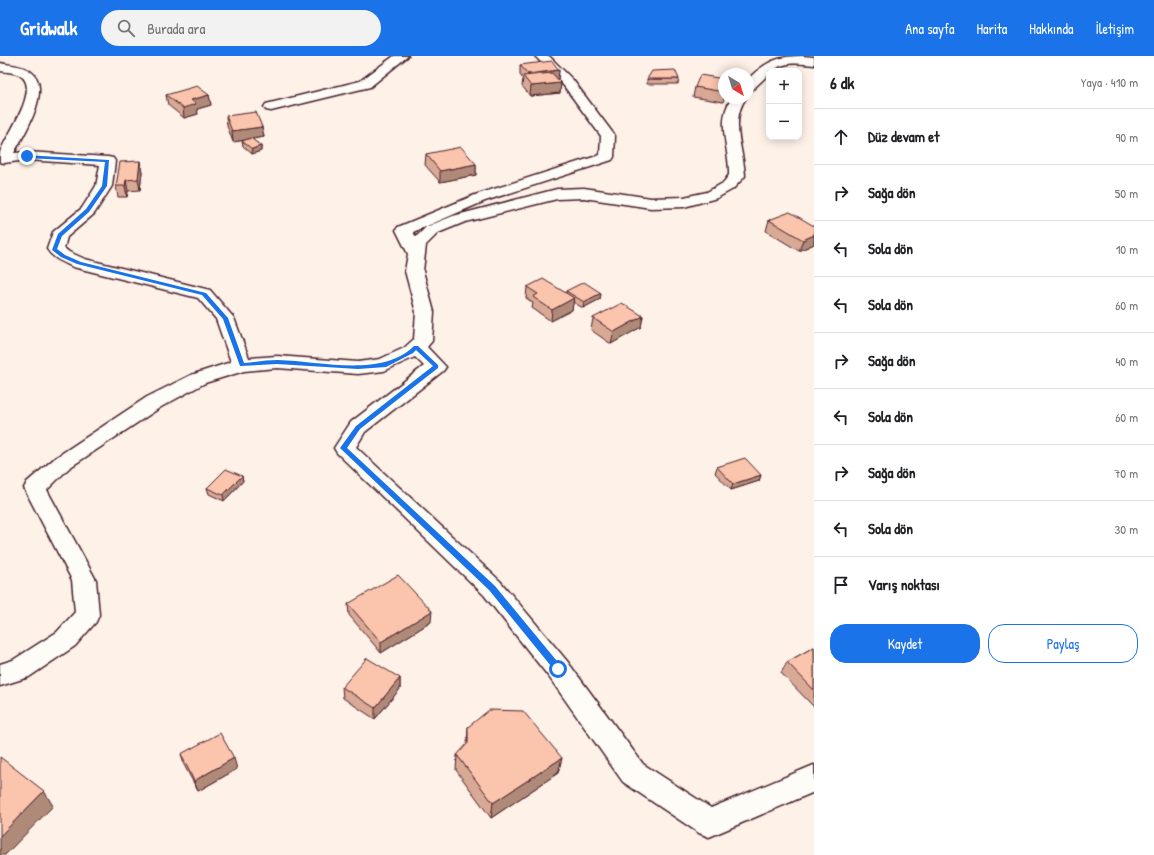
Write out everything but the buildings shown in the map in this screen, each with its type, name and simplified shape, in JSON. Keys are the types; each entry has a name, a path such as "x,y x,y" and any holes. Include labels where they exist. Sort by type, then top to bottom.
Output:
{"street":[{"path":"271,108 365,84 402,56"},
{"path":"417,255 404,230 480,198 607,157 608,136 562,75 551,63 541,56"},
{"path":"754,79 771,59 814,60"},
{"path":"0,67 20,71 28,75 32,81 33,89 32,100 21,130 4,159 27,156 108,161 104,186 88,210 59,236 55,250 63,256 79,263 204,294 226,318 242,365"},
{"path":"0,675 20,669 66,639 87,615 84,580 35,488 62,463 154,402 198,379 242,365 277,362 358,368 384,365 411,352 423,341 425,312 414,271 418,244 432,230 459,219 557,194 584,193 651,203 677,202 705,197 722,190 734,181 737,176 737,162 730,132 735,104"},
{"path":"416,347 436,367 358,427 344,448 492,588 558,669 633,772 709,823 814,778"}],"route":[{"path":"27,156 108,161 104,186 88,210 59,236 55,250 63,256 79,263 141,280 204,294 226,318 242,365 277,362 358,368 384,365 411,352 416,347 436,367 358,427 344,448 492,588 558,669"}]}
